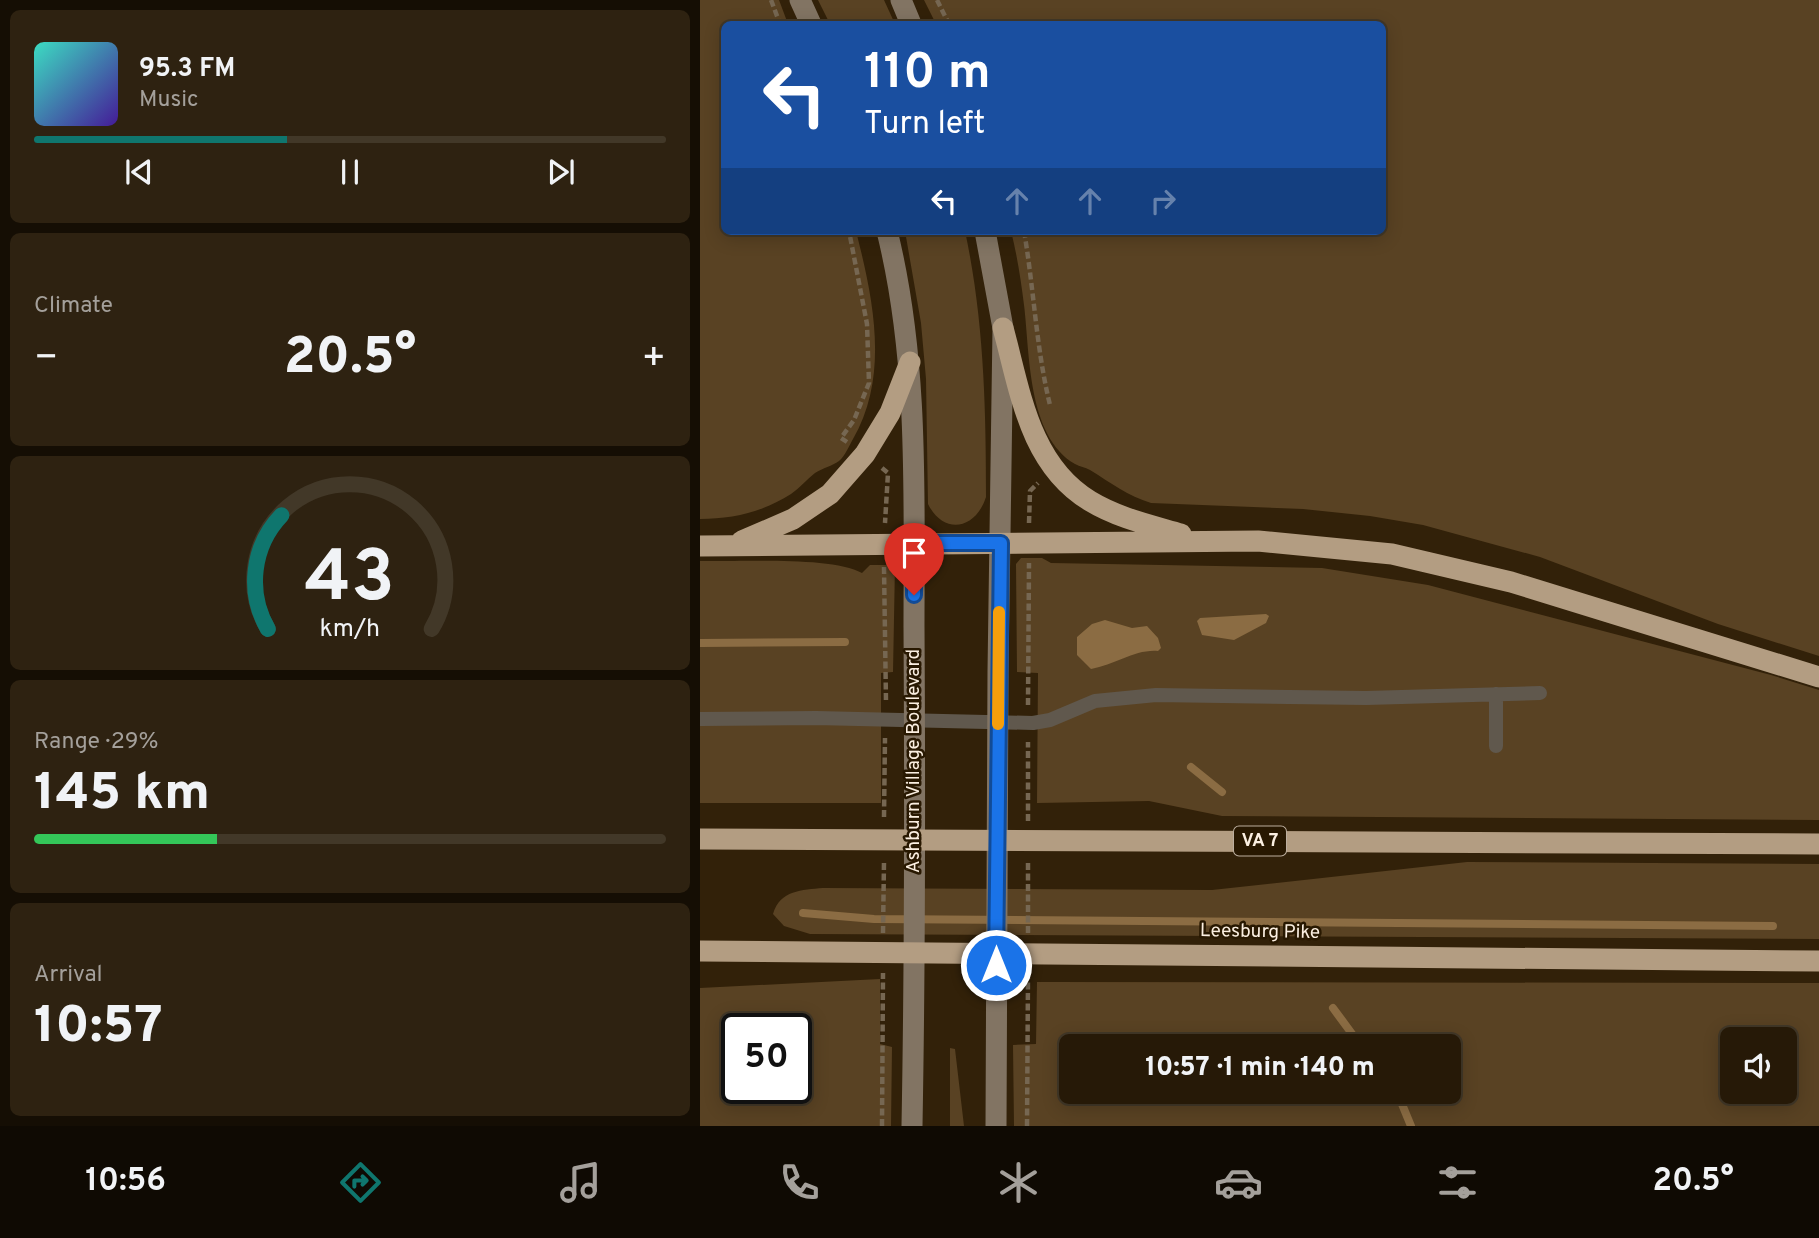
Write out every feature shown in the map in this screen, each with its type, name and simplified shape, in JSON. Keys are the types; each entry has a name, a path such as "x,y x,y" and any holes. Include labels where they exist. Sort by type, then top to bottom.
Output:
{"highway":[{"path":"1003,328 1029,422 1052,468 1089,500 1126,518 1203,541"},
{"path":"733,545 793,519 830,494 865,454 890,413 910,362"},
{"path":"700,546 1258,541 1392,554 1511,582 1819,677"},
{"name":"VA 7","path":"700,839 1819,844"},
{"name":"Leesburg Pike","path":"700,951 1819,961"}],"main road":[{"path":"800,0 810,21"},
{"path":"901,0 910,21"},
{"name":"Ashburn Village Boulevard","path":"888,235 910,362 915,672 912,1126"},
{"path":"986,235 1003,328 996,1126"}],"lane":[{"path":"700,719 817,718 1033,723 1050,720 1096,701 1130,697 1366,698 1540,693"},
{"path":"1496,694 1496,746"}],"path":[{"path":"771,0 779,21"},
{"path":"937,0 948,21"},
{"path":"882,1044 882,1126"},
{"path":"1027,1126 1028,1044"}],"shaded area":[{"path":"700,0 779,0 787,21 721,21 721,235 857,235 872,309 875,363 864,414 841,459 815,473 791,494 758,510 724,518 700,519"},
{"path":"818,0 884,0 894,21 828,21"},
{"path":"924,0 1819,0 1819,656 1718,624 1540,557 1423,525 1303,509 1151,503 1075,464 1059,451 1039,414 1030,369 1022,286 1012,235 1386,235 1386,21 934,21"},
{"path":"906,235 966,235 983,364 986,497 975,516 959,524 942,521 928,504 926,379 921,323"},
{"path":"1021,558 1042,558 1051,563 1322,568 1428,585 1819,690 1819,820 1222,816 1149,801 1037,803 1038,673 1017,672 1016,564"},
{"path":"700,561 808,562 829,564 862,573 870,565 895,565 893,672 881,673 881,803 700,803"},
{"path":"1269,616 1266,623 1234,640 1202,635 1197,621 1200,618"},
{"path":"1105,620 1132,628 1147,626 1158,638 1161,648 1091,669 1077,655 1077,637 1092,624"},
{"path":"1467,862 1819,864 1819,939 810,934 784,926 773,914 776,906 786,896 823,888 1212,890"},
{"path":"880,979 880,1044 892,1047 891,1126 700,1126 700,988"},
{"path":"1037,982 1819,983 1819,1126 1014,1126 1013,1045 1036,1044"},
{"path":"950,1048 955,1049 964,1126 950,1126"}],"waterway":[{"path":"700,643 845,642"},
{"path":"1191,767 1222,792"},
{"path":"803,913 874,919 1773,926"},
{"path":"1333,1008 1352,1034"},
{"path":"1402,1104 1411,1126"}],"slow traffic":[{"path":"998,724 999,612"}],"route":[{"path":"914,595 914,543 1001,543 996,965"}]}
